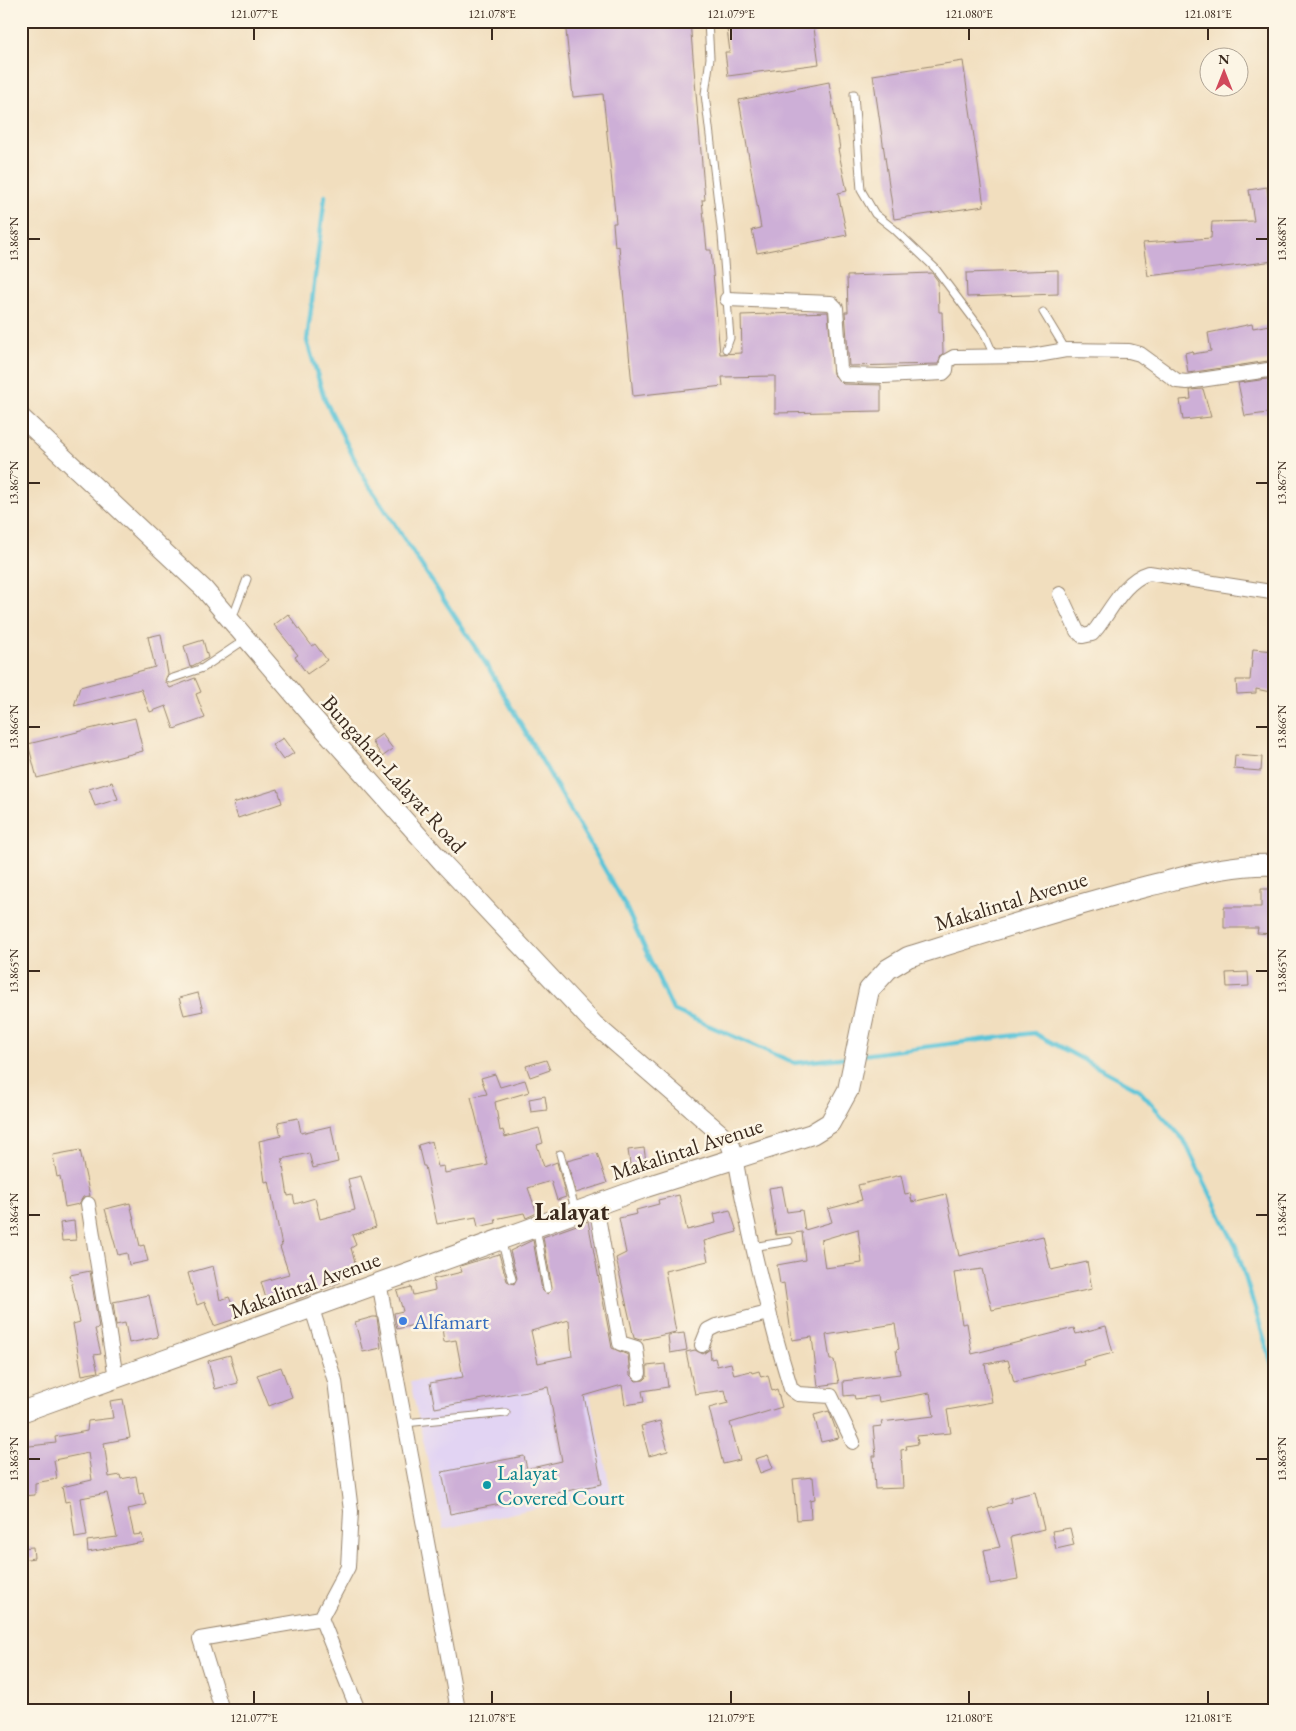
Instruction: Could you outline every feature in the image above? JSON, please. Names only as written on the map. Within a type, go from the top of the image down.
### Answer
[{"type":"main road","name":"Makalintal Avenue","points":[[21,1412],[312,1309],[379,1282],[576,1212],[735,1157],[812,1134],[830,1123],[848,1090],[869,990],[888,969],[908,956],[1097,899],[1220,868],[1249,864],[1275,865]]},
{"type":"street","points":[[727,299],[832,303],[836,308],[840,369],[844,375],[884,376],[943,373],[946,370],[947,361],[954,357],[995,358],[1032,356],[1066,350],[1129,351],[1140,354],[1177,381],[1187,382],[1275,369]]},
{"type":"street","name":"Bungahan-Lalayat Road","points":[[21,417],[204,589],[442,862],[588,1017],[729,1141],[735,1157]]},
{"type":"street","points":[[1060,594],[1077,631],[1083,636],[1092,634],[1130,582],[1137,576],[1149,572],[1275,594]]},
{"type":"street","points":[[735,1157],[751,1247],[768,1313],[791,1389],[798,1394],[831,1396],[853,1442]]},
{"type":"street","points":[[88,1204],[116,1378]]},
{"type":"street","points":[[596,1205],[620,1342],[636,1348],[639,1372]]},
{"type":"street","points":[[379,1282],[458,1710]]},
{"type":"street","points":[[312,1309],[335,1381],[351,1511],[348,1567],[321,1618],[358,1710]]},
{"type":"street","points":[[702,1346],[708,1330],[716,1326],[768,1313]]},
{"type":"street","points":[[222,1710],[200,1639],[321,1618]]},
{"type":"lane","points":[[708,21],[710,58],[705,94],[722,236],[730,338],[726,349]]},
{"type":"lane","points":[[854,94],[861,190],[875,214],[894,229],[935,268],[984,333],[995,358]]},
{"type":"lane","points":[[1043,312],[1066,350]]},
{"type":"lane","points":[[231,622],[247,579]]},
{"type":"lane","points":[[170,679],[203,668],[246,639]]},
{"type":"lane","points":[[560,1154],[576,1212]]},
{"type":"lane","points":[[536,1227],[547,1289]]},
{"type":"lane","points":[[500,1240],[512,1279]]},
{"type":"lane","points":[[751,1247],[789,1241]]},
{"type":"lane","points":[[405,1423],[506,1413]]},
{"type":"shaded area","points":[[580,1351],[611,1491],[443,1529],[410,1382]]},
{"type":"building","points":[[565,21],[690,21],[705,200],[702,200],[707,250],[711,250],[720,354],[742,353],[741,315],[828,312],[833,374],[843,384],[881,385],[881,411],[775,413],[775,376],[722,377],[723,386],[633,396],[619,246],[615,247],[613,223],[616,223],[603,94],[573,97]]},
{"type":"building","points":[[726,21],[813,21],[819,64],[728,76],[725,52],[730,52]]},
{"type":"building","points":[[963,61],[984,206],[894,219],[873,75]]},
{"type":"building","points":[[829,82],[840,149],[838,149],[847,191],[838,193],[847,235],[757,253],[752,230],[761,228],[739,100]]},
{"type":"building","points":[[1267,187],[1275,261],[1148,276],[1143,243],[1211,238],[1212,222],[1254,221],[1249,190]]},
{"type":"building","points":[[1058,270],[1058,294],[967,297],[966,273]]},
{"type":"building","points":[[932,273],[938,281],[939,312],[942,312],[943,353],[938,364],[849,366],[845,312],[848,312],[847,276]]},
{"type":"building","points":[[1252,324],[1253,328],[1275,324],[1275,360],[1188,373],[1185,353],[1192,351],[1193,354],[1211,351],[1208,333]]},
{"type":"building","points":[[1275,378],[1275,412],[1245,416],[1238,383]]},
{"type":"building","points":[[1203,389],[1211,417],[1183,420],[1180,400],[1191,399],[1190,390]]},
{"type":"building","points":[[288,614],[312,646],[315,644],[327,660],[307,674],[295,657],[298,655],[274,625]]},
{"type":"building","points":[[161,634],[168,674],[165,681],[170,688],[195,678],[201,692],[196,694],[205,718],[174,729],[166,706],[150,712],[141,689],[74,706],[80,687],[155,667],[148,637]]},
{"type":"building","points":[[203,640],[208,658],[190,667],[184,646]]},
{"type":"building","points":[[1253,649],[1275,651],[1275,693],[1256,689],[1256,693],[1237,694],[1236,680],[1250,680]]},
{"type":"building","points":[[135,718],[143,751],[37,778],[28,744]]},
{"type":"building","points":[[382,734],[393,749],[382,757],[372,741]]},
{"type":"building","points":[[283,738],[294,753],[283,760],[272,745]]},
{"type":"building","points":[[1235,755],[1262,757],[1261,771],[1234,769]]},
{"type":"building","points":[[112,782],[118,799],[95,806],[89,789]]},
{"type":"building","points":[[278,789],[282,803],[238,818],[233,803]]},
{"type":"building","points":[[1261,889],[1275,889],[1275,934],[1257,933],[1258,928],[1224,928],[1224,907],[1261,907]]},
{"type":"building","points":[[1248,972],[1249,986],[1227,987],[1226,973]]},
{"type":"building","points":[[198,993],[203,1011],[184,1015],[179,998]]},
{"type":"building","points":[[546,1060],[550,1070],[530,1077],[526,1066]]},
{"type":"building","points":[[495,1074],[500,1087],[525,1080],[529,1092],[495,1102],[500,1131],[503,1130],[505,1137],[539,1128],[543,1143],[537,1145],[544,1167],[557,1162],[566,1197],[557,1200],[551,1181],[528,1188],[537,1213],[526,1218],[524,1213],[495,1219],[496,1223],[478,1227],[476,1217],[437,1224],[425,1166],[423,1166],[418,1145],[432,1141],[438,1167],[444,1166],[445,1173],[488,1165],[471,1097],[487,1094],[481,1078]]},
{"type":"building","points":[[545,1096],[547,1110],[531,1112],[529,1099]]},
{"type":"building","points":[[298,1118],[301,1133],[331,1126],[338,1162],[313,1168],[309,1153],[282,1159],[288,1196],[293,1195],[295,1204],[315,1198],[320,1219],[355,1210],[348,1179],[361,1176],[376,1227],[352,1235],[356,1245],[351,1248],[358,1274],[340,1279],[341,1282],[296,1300],[295,1294],[267,1302],[261,1282],[289,1274],[280,1247],[282,1246],[269,1181],[265,1182],[259,1141],[281,1136],[278,1122]]},
{"type":"building","points":[[644,1148],[647,1169],[631,1171],[628,1150]]},
{"type":"building","points":[[80,1150],[90,1196],[83,1197],[79,1204],[65,1207],[60,1176],[57,1177],[53,1155]]},
{"type":"building","points":[[597,1153],[607,1183],[576,1193],[567,1161]]},
{"type":"building","points":[[901,1175],[905,1194],[910,1193],[912,1202],[946,1194],[959,1256],[1043,1236],[1051,1270],[1087,1262],[1092,1289],[992,1310],[982,1269],[954,1273],[962,1324],[967,1323],[972,1354],[1074,1328],[1076,1334],[1106,1326],[1113,1353],[1083,1361],[1084,1365],[1014,1382],[1008,1360],[985,1364],[992,1402],[947,1410],[951,1433],[917,1436],[918,1444],[906,1446],[907,1449],[901,1450],[903,1488],[875,1489],[873,1456],[876,1456],[873,1427],[882,1426],[881,1422],[934,1416],[930,1393],[879,1402],[878,1396],[855,1399],[854,1395],[844,1396],[843,1381],[900,1374],[896,1350],[899,1349],[895,1324],[826,1335],[830,1360],[834,1360],[839,1383],[818,1386],[812,1337],[792,1340],[784,1283],[780,1284],[777,1265],[805,1260],[802,1232],[776,1235],[769,1188],[782,1186],[787,1212],[802,1210],[805,1230],[832,1222],[828,1209],[862,1200],[858,1185]],"holes":[[[858,1229],[862,1263],[825,1268],[821,1240]]]},
{"type":"building","points":[[679,1195],[687,1230],[716,1223],[714,1214],[730,1210],[737,1232],[704,1241],[708,1261],[665,1271],[676,1332],[640,1340],[634,1338],[616,1258],[626,1253],[619,1218],[637,1214],[636,1210],[659,1204],[658,1200]]},
{"type":"building","points":[[130,1203],[140,1246],[144,1245],[148,1261],[129,1265],[127,1253],[118,1255],[105,1209]]},
{"type":"building","points":[[74,1221],[76,1240],[62,1241],[60,1223]]},
{"type":"building","points":[[588,1221],[612,1348],[628,1355],[630,1375],[636,1381],[644,1380],[647,1377],[647,1366],[665,1364],[668,1387],[642,1391],[644,1402],[625,1405],[622,1385],[584,1396],[602,1484],[450,1514],[442,1472],[524,1456],[527,1469],[562,1461],[548,1387],[435,1408],[430,1383],[463,1377],[456,1340],[444,1342],[441,1321],[422,1326],[422,1323],[397,1329],[394,1313],[403,1311],[397,1291],[411,1287],[413,1295],[435,1290],[433,1279],[462,1272],[460,1266],[499,1254],[507,1281],[514,1284],[517,1278],[510,1251],[533,1240],[542,1290],[548,1294],[552,1288],[543,1237]],"holes":[[[569,1320],[572,1356],[538,1363],[531,1331]]]},
{"type":"building","points":[[213,1266],[220,1300],[229,1297],[238,1318],[214,1326],[205,1302],[197,1305],[188,1273]]},
{"type":"building","points":[[90,1271],[99,1328],[95,1329],[101,1354],[94,1355],[98,1372],[82,1375],[73,1324],[80,1322],[70,1275]]},
{"type":"building","points":[[149,1295],[158,1337],[129,1343],[125,1323],[116,1325],[113,1302]]},
{"type":"building","points":[[377,1317],[381,1348],[363,1352],[355,1322]]},
{"type":"building","points":[[684,1333],[687,1350],[670,1353],[668,1335]]},
{"type":"building","points":[[710,1349],[711,1359],[715,1358],[717,1366],[731,1363],[734,1375],[759,1371],[761,1377],[768,1375],[772,1391],[777,1389],[782,1407],[730,1423],[740,1460],[723,1464],[709,1408],[728,1403],[725,1390],[695,1394],[686,1352],[695,1350],[703,1354]]},
{"type":"building","points":[[230,1355],[238,1383],[215,1389],[208,1361]]},
{"type":"building","points":[[281,1367],[292,1397],[269,1406],[257,1375]]},
{"type":"building","points":[[123,1399],[130,1438],[104,1443],[109,1477],[120,1475],[121,1479],[136,1476],[139,1494],[143,1493],[146,1505],[128,1509],[134,1535],[142,1534],[144,1542],[88,1552],[87,1541],[117,1537],[107,1493],[81,1498],[87,1536],[75,1538],[70,1501],[65,1502],[62,1487],[92,1480],[88,1453],[54,1460],[57,1479],[35,1483],[35,1495],[21,1496],[21,1447],[56,1443],[55,1437],[87,1431],[88,1421],[113,1418],[110,1401]]},
{"type":"building","points":[[829,1411],[839,1438],[821,1442],[814,1415]]},
{"type":"building","points":[[660,1421],[668,1451],[649,1456],[641,1426]]},
{"type":"building","points":[[768,1455],[773,1468],[760,1473],[755,1459]]},
{"type":"building","points":[[813,1477],[815,1499],[810,1500],[811,1519],[797,1520],[793,1479]]},
{"type":"building","points":[[1035,1492],[1044,1529],[1011,1537],[1018,1579],[990,1584],[984,1550],[1000,1547],[988,1509],[1011,1502],[1010,1498]]},
{"type":"building","points":[[1070,1528],[1074,1545],[1056,1549],[1052,1531]]},
{"type":"building","points":[[33,1547],[34,1558],[21,1560],[21,1548]]},
{"type":"waterway","points":[[325,196],[307,341],[325,400],[363,476],[488,667],[624,903],[673,1010],[795,1063],[849,1057]]},
{"type":"waterway","points":[[862,1055],[1034,1033],[1138,1089],[1184,1140],[1236,1247],[1275,1374]]},
{"type":"place","name":"Alfamart","points":[[403,1321]]},
{"type":"place","name":"Lalayat Covered Court","points":[[487,1485]]},
{"type":"district","name":"Lalayat","points":[[572,1211]]}]
